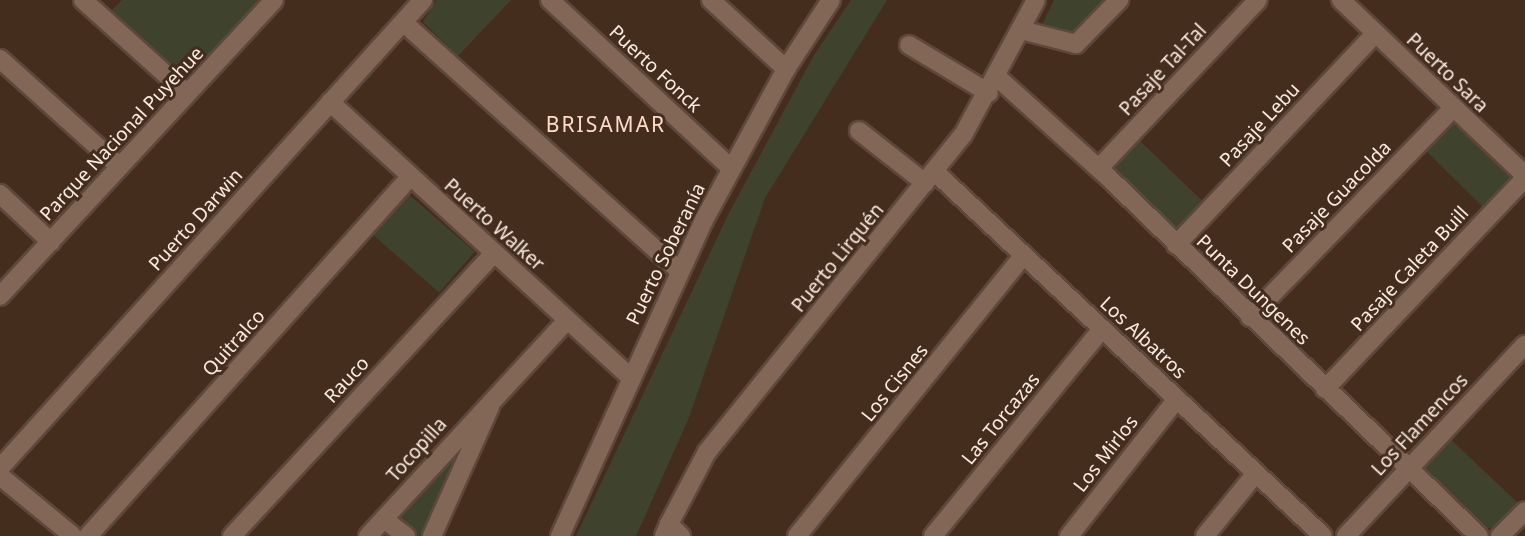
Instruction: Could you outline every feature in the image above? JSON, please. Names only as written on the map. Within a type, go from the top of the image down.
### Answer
[{"type":"street","points":[[83,0],[185,92]]},
{"type":"street","name":"Parque Nacional Puyehue","points":[[0,296],[185,92],[274,0]]},
{"type":"street","name":"Puerto Darwin","points":[[0,468],[423,0]]},
{"type":"street","name":"Puerto Fonck","points":[[550,0],[731,168]]},
{"type":"street","points":[[710,0],[786,69]]},
{"type":"street","name":"Puerto Soberanía","points":[[561,536],[680,271],[731,168],[786,69],[831,0]]},
{"type":"street","name":"Puerto Lirquén","points":[[671,532],[707,452],[930,177],[989,93],[1036,0]]},
{"type":"street","points":[[1021,30],[1076,44],[1119,0]]},
{"type":"street","name":"Pasaje Tal-Tal","points":[[1099,168],[1258,0]]},
{"type":"street","name":"Puerto Sara","points":[[1341,0],[1525,177]]},
{"type":"street","points":[[403,22],[680,271]]},
{"type":"street","name":"Pasaje Lebu","points":[[1176,245],[1376,33]]},
{"type":"street","points":[[909,45],[989,93]]},
{"type":"street","points":[[0,59],[119,166]]},
{"type":"street","name":"Punta Dungenes","points":[[997,77],[1099,168],[1479,536]]},
{"type":"street","name":"Puerto Walker","points":[[330,102],[631,378]]},
{"type":"street","name":"Pasaje Guacolda","points":[[1250,317],[1453,107]]},
{"type":"street","name":"Los Albatros","points":[[859,131],[930,177],[1024,255],[1323,536]]},
{"type":"street","name":"Quitralco","points":[[88,536],[410,177]]},
{"type":"street","name":"Pasaje Caleta Buill","points":[[1325,389],[1525,177]]},
{"type":"street","points":[[0,194],[51,242]]},
{"type":"street","name":"Rauco","points":[[232,536],[494,253]]},
{"type":"street","name":"Los Cisnes","points":[[797,536],[1024,255]]},
{"type":"street","name":"Tocopilla","points":[[368,536],[498,391],[567,320]]},
{"type":"street","name":"Las Torcazas","points":[[933,536],[1102,329]]},
{"type":"street","name":"Los Flamencos","points":[[1346,536],[1525,345]]},
{"type":"street","name":"Tocopilla","points":[[432,536],[498,391]]},
{"type":"street","name":"Los Mirlos","points":[[1069,536],[1177,399]]},
{"type":"street","points":[[1205,536],[1256,473]]},
{"type":"street","points":[[0,476],[73,536]]},
{"type":"street","points":[[1500,536],[1525,511]]},
{"type":"street","points":[[384,519],[406,536]]},
{"type":"green space","points":[[122,0],[263,0],[184,79],[108,14]]},
{"type":"green space","points":[[436,0],[511,0],[458,56],[423,22]]},
{"type":"green space","points":[[851,0],[887,0],[765,198],[688,420],[636,536],[576,536],[729,213],[814,55]]},
{"type":"green space","points":[[1054,0],[1111,0],[1071,37],[1039,31]]},
{"type":"green space","points":[[1451,121],[1512,174],[1512,181],[1487,211],[1421,146]]},
{"type":"green space","points":[[1138,139],[1205,204],[1178,232],[1111,167]]},
{"type":"green space","points":[[406,192],[475,252],[439,292],[371,233]]},
{"type":"green space","points":[[480,420],[427,536],[416,536],[398,522],[398,515]]},
{"type":"green space","points":[[1446,435],[1518,503],[1496,527],[1483,529],[1420,467]]},
{"type":"district","name":"BRISAMAR","points":[[606,124]]}]
